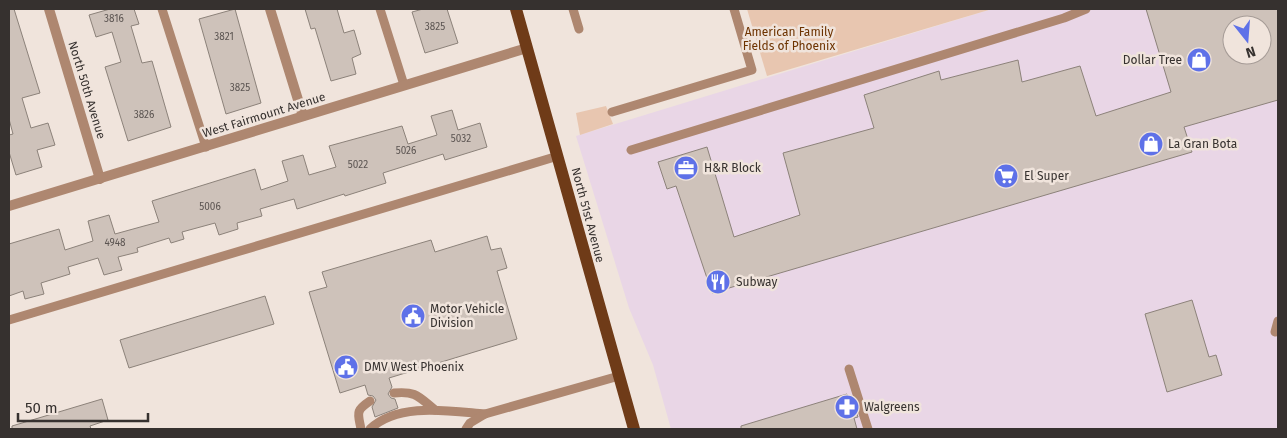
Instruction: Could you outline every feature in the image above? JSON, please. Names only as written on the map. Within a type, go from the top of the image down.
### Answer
[{"type":"main road","name":"North 51st Avenue","points":[[516,9],[634,429]]},
{"type":"street","name":"North 50th Avenue","points":[[49,9],[100,179]]},
{"type":"street","points":[[270,9],[303,116]]},
{"type":"street","name":"West Fairmount Avenue","points":[[9,206],[527,48]]},
{"type":"lane","points":[[162,9],[206,147]]},
{"type":"lane","points":[[380,9],[404,85]]},
{"type":"lane","points":[[573,9],[579,29]]},
{"type":"lane","points":[[612,112],[752,70],[734,9]]},
{"type":"lane","points":[[631,150],[1064,18],[1086,9]]},
{"type":"lane","points":[[9,320],[558,156]]},
{"type":"lane","points":[[1275,332],[1278,321]]},
{"type":"lane","points":[[850,370],[868,429]]},
{"type":"lane","points":[[466,429],[470,423],[485,414],[619,376]]},
{"type":"lane","points":[[394,394],[410,392],[418,394],[435,410]]},
{"type":"lane","points":[[361,429],[358,412],[360,408],[370,401]]},
{"type":"lane","points":[[370,429],[380,419],[405,413],[435,410],[485,414]]},
{"type":"shaded area","points":[[992,9],[1278,9],[1278,429],[671,429],[653,365],[629,308],[576,136]]},
{"type":"green space","name":"American Family Fields of Phoenix","points":[[747,9],[992,9],[767,76]]},
{"type":"green space","points":[[606,106],[613,124],[580,135],[576,113]]},
{"type":"building","points":[[9,9],[14,9],[40,93],[22,98],[31,128],[48,123],[55,145],[37,150],[42,167],[16,175],[9,152],[9,135],[13,134],[9,119]]},
{"type":"building","points":[[110,9],[134,9],[139,24],[131,26],[142,63],[152,61],[171,127],[128,141],[105,67],[121,62],[112,32],[96,37],[89,15]]},
{"type":"building","points":[[235,9],[261,103],[226,114],[199,19]]},
{"type":"building","points":[[305,9],[337,9],[344,33],[354,30],[361,54],[352,58],[356,74],[331,81],[315,28],[311,29]]},
{"type":"building","points":[[423,9],[447,9],[458,43],[425,53],[412,12]]},
{"type":"building","points":[[1146,9],[1278,9],[1278,100],[1184,127],[1192,152],[712,293],[676,186],[667,189],[658,162],[707,147],[734,237],[800,215],[783,153],[874,128],[864,95],[939,71],[941,80],[1018,60],[1022,82],[1080,66],[1096,116],[1171,92]]},
{"type":"building","points":[[452,110],[458,130],[480,123],[487,147],[445,160],[443,154],[383,173],[386,183],[345,196],[344,194],[297,209],[294,199],[260,209],[262,216],[237,223],[238,229],[219,235],[215,223],[182,232],[184,239],[171,243],[169,238],[137,248],[138,252],[118,257],[122,270],[104,275],[98,258],[68,267],[70,274],[41,283],[44,294],[25,299],[23,291],[9,296],[9,244],[59,229],[65,250],[93,241],[88,221],[109,215],[115,234],[159,222],[152,201],[255,169],[261,190],[288,181],[282,161],[303,155],[309,175],[336,167],[329,146],[402,126],[408,144],[437,135],[431,116]]},
{"type":"building","name":"Motor Vehicle Division","points":[[487,236],[491,250],[501,248],[507,268],[497,271],[517,339],[389,378],[392,387],[388,394],[391,398],[395,399],[398,408],[375,417],[372,407],[376,400],[373,396],[368,395],[365,385],[340,393],[309,292],[327,287],[322,272],[431,240],[435,252]]},
{"type":"building","points":[[265,296],[274,324],[129,368],[120,340]]},
{"type":"building","points":[[1192,300],[1209,357],[1216,355],[1222,375],[1167,392],[1145,314]]},
{"type":"building","name":"Walgreens","points":[[847,394],[848,397],[851,397],[858,417],[854,418],[857,429],[741,429],[741,426]]},
{"type":"building","points":[[102,399],[108,420],[90,426],[91,429],[12,429],[12,426]]},
{"type":"place","name":"Dollar Tree","points":[[1199,60]]},
{"type":"place","name":"La Gran Bota","points":[[1151,144]]},
{"type":"place","name":"H&R Block","points":[[686,168]]},
{"type":"place","name":"El Super","points":[[1006,176]]},
{"type":"place","name":"Subway","points":[[718,282]]},
{"type":"place","name":"Motor Vehicle Division","points":[[413,316]]},
{"type":"place","name":"DMV West Phoenix","points":[[346,367]]},
{"type":"place","name":"Walgreens","points":[[847,407]]}]
